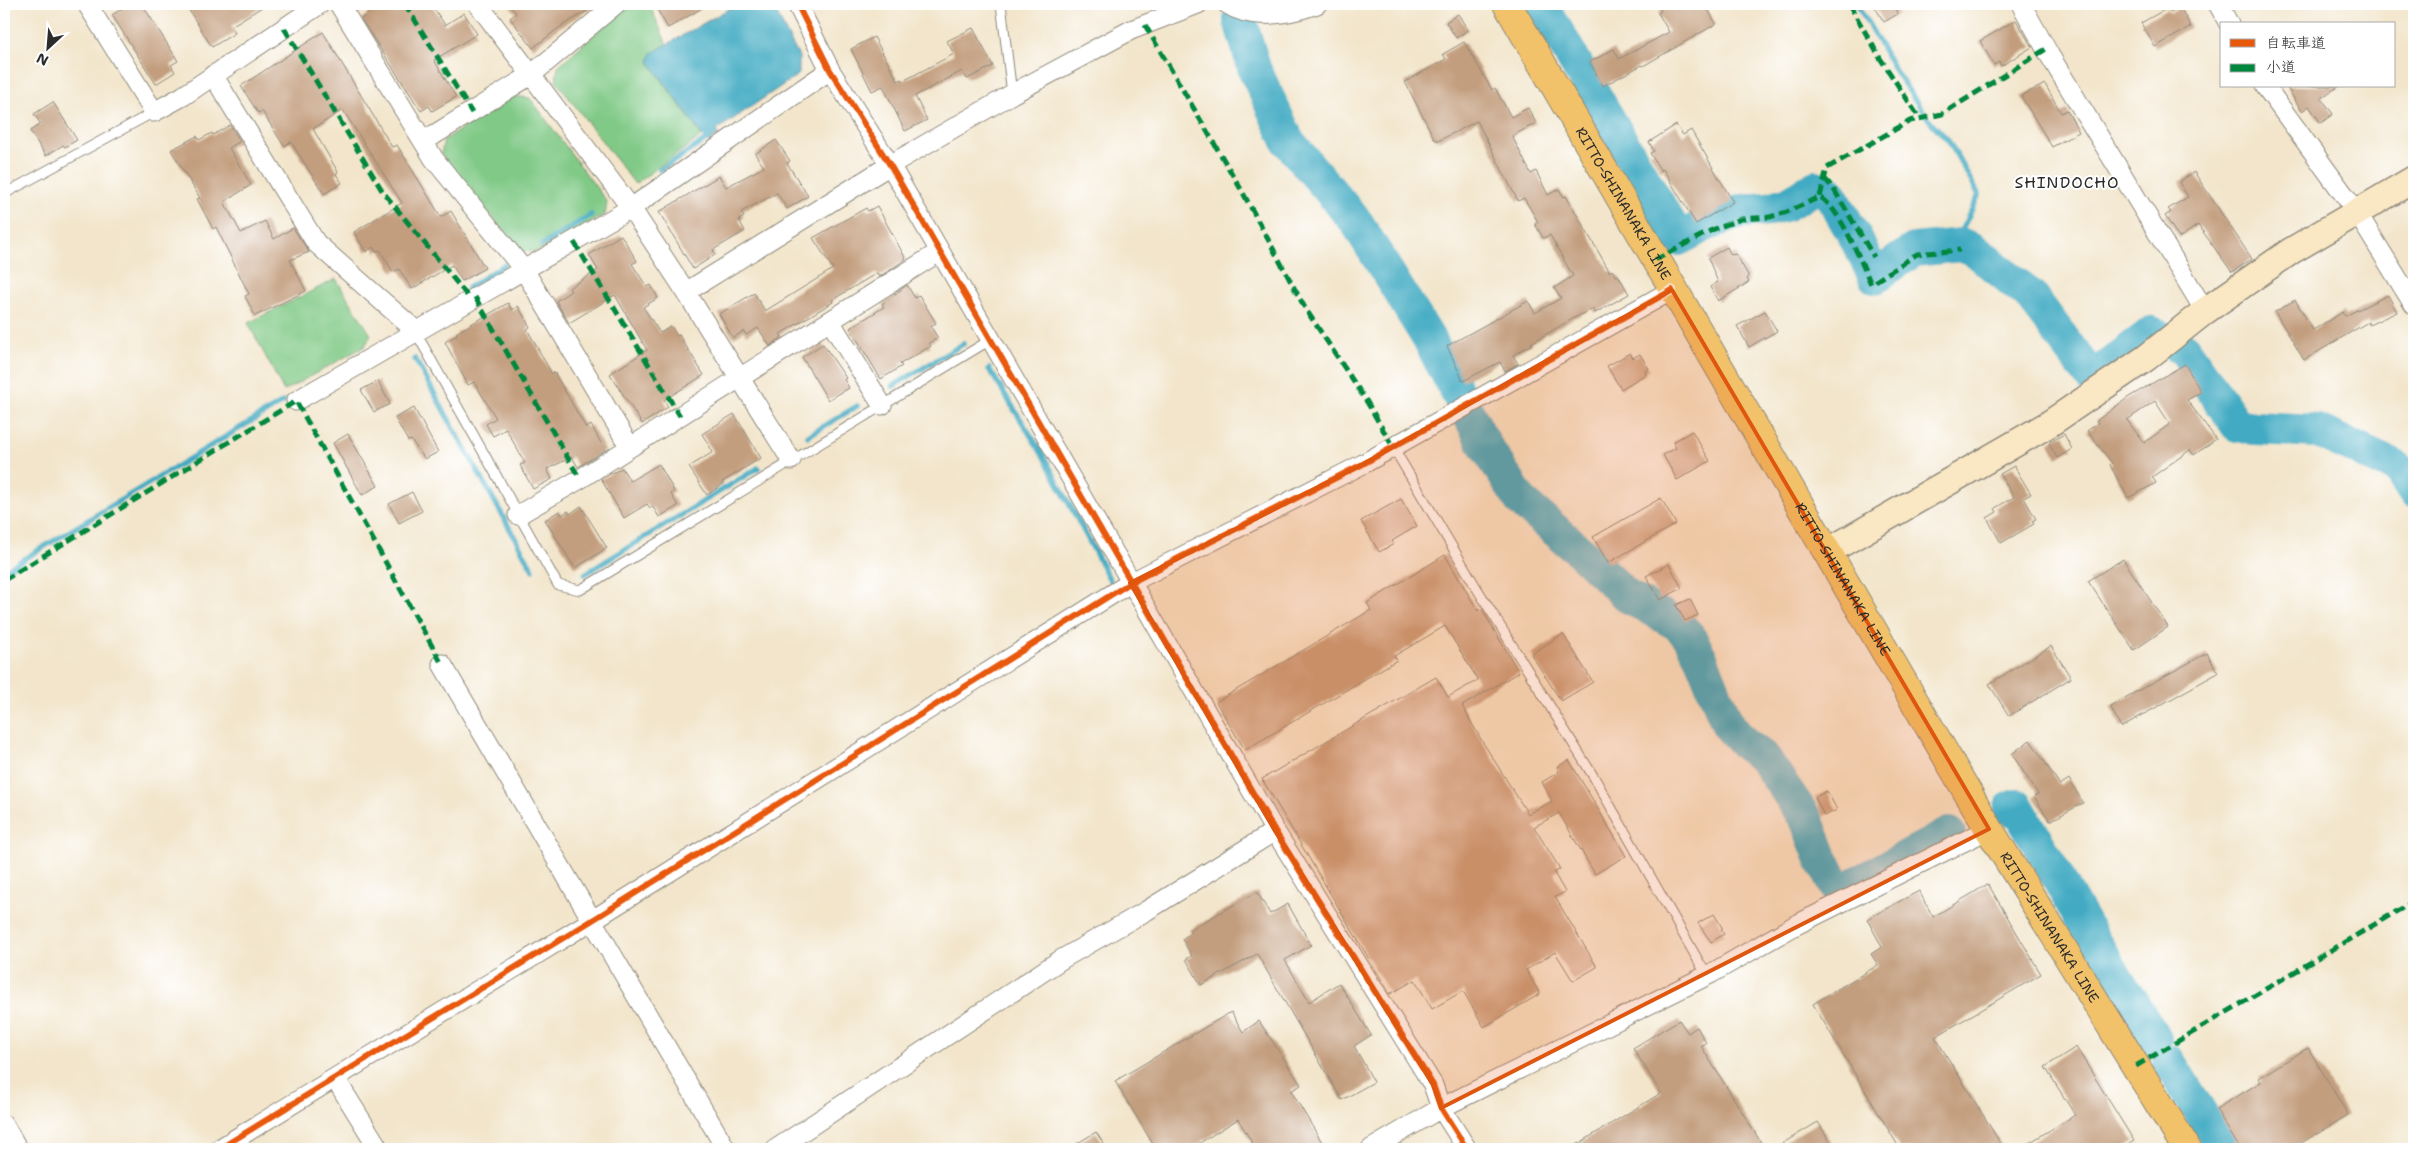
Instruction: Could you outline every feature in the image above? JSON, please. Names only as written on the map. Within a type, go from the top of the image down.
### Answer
[{"type":"main road","name":"RITTO-SHINANAKA LINE","points":[[1509,4],[1672,290],[1988,829],[2187,1149]]},
{"type":"street","points":[[87,4],[154,112],[320,4]]},
{"type":"street","points":[[338,4],[434,159],[524,270],[630,447]]},
{"type":"street","points":[[478,4],[631,208],[791,460]]},
{"type":"street","points":[[424,141],[531,75],[616,4]]},
{"type":"street","points":[[797,4],[830,70],[890,165],[1275,831],[1433,1085],[1441,1108],[1467,1149]]},
{"type":"street","points":[[686,292],[890,165],[1012,94],[1131,30],[1198,4]]},
{"type":"street","points":[[1227,4],[1238,11],[1256,15],[1271,14],[1317,4]]},
{"type":"street","points":[[2021,4],[2050,56],[2205,311]]},
{"type":"street","points":[[2218,4],[2228,22]]},
{"type":"street","points":[[296,401],[415,330],[631,208],[830,70]]},
{"type":"street","points":[[213,75],[316,243],[415,330]]},
{"type":"street","points":[[2266,88],[2356,211],[2414,305]]},
{"type":"street","points":[[1827,552],[2049,424],[2146,358],[2205,311],[2291,251],[2356,211],[2414,179]]},
{"type":"street","points":[[518,515],[630,447],[939,252]]},
{"type":"street","points":[[219,1149],[591,921],[1130,583],[1363,464],[1672,290]]},
{"type":"street","points":[[830,321],[882,405]]},
{"type":"street","points":[[442,664],[726,1149]]},
{"type":"street","points":[[1371,1149],[1441,1108],[1707,976],[1794,926],[1988,829]]},
{"type":"street","points":[[776,1149],[1062,959],[1146,911],[1275,831]]},
{"type":"street","points":[[335,1078],[379,1149]]},
{"type":"street","points":[[4,1125],[18,1149]]},
{"type":"lane","points":[[1001,4],[1012,94]]},
{"type":"lane","points":[[4,194],[154,112]]},
{"type":"lane","points":[[415,330],[558,585],[580,590],[990,340]]},
{"type":"lane","points":[[1393,447],[1476,587],[1595,779],[1707,976]]},
{"type":"highlighted area","points":[[1672,290],[1989,829],[1441,1108],[1433,1085],[1275,831],[1130,583],[1363,464]]},
{"type":"green space","points":[[629,4],[649,4],[667,44],[652,53],[649,62],[702,136],[635,184],[556,81],[558,66]]},
{"type":"green space","points":[[513,96],[530,98],[607,202],[605,215],[537,252],[520,251],[441,154],[444,140]]},
{"type":"green space","points":[[336,279],[371,335],[365,346],[284,391],[248,323]]},
{"type":"water","points":[[737,4],[772,4],[799,57],[799,74],[717,130],[717,136],[708,143],[649,61],[652,53]]},
{"type":"building","points":[[129,4],[142,4],[178,61],[171,65],[175,72],[156,84],[112,15]]},
{"type":"building","points":[[185,4],[267,4],[231,26],[235,33],[212,47]]},
{"type":"building","points":[[381,4],[431,4],[445,25],[464,13],[477,34],[434,60],[456,97],[432,111],[429,106],[421,111],[361,19]]},
{"type":"building","points":[[508,4],[599,4],[560,27],[533,48],[510,18],[516,13]]},
{"type":"building","points":[[654,4],[709,4],[668,28]]},
{"type":"building","points":[[1657,4],[1705,4],[1716,24],[1643,66],[1603,86],[1590,62],[1614,49],[1619,59],[1669,32],[1658,13],[1661,11]]},
{"type":"building","points":[[1873,4],[1892,4],[1898,14],[1884,22]]},
{"type":"building","points":[[2180,7],[2191,27],[2155,47],[2141,23],[2166,9],[2171,13]]},
{"type":"building","points":[[1458,14],[1468,30],[1456,38],[1446,22]]},
{"type":"building","points":[[2016,20],[2032,47],[2001,66],[1999,62],[1994,65],[1980,41]]},
{"type":"building","points":[[973,28],[993,66],[967,79],[962,71],[915,96],[927,120],[905,131],[883,86],[872,91],[851,49],[874,37],[898,81],[902,79],[903,81],[954,54],[947,41]]},
{"type":"building","points":[[323,32],[392,147],[397,145],[441,217],[451,211],[485,268],[462,281],[452,265],[412,289],[399,269],[393,272],[380,250],[376,252],[373,247],[366,252],[354,232],[402,203],[343,110],[313,129],[338,172],[336,174],[342,183],[324,194],[291,142],[284,146],[262,111],[258,113],[241,86]]},
{"type":"building","points":[[1464,42],[1492,90],[1495,88],[1511,117],[1528,108],[1536,123],[1512,136],[1531,174],[1536,171],[1548,195],[1559,189],[1564,197],[1566,196],[1610,272],[1612,270],[1616,276],[1618,275],[1629,294],[1595,313],[1593,309],[1574,318],[1531,343],[1513,355],[1518,364],[1505,371],[1500,362],[1463,381],[1447,346],[1528,301],[1535,313],[1561,298],[1554,288],[1573,276],[1550,235],[1543,238],[1535,224],[1538,222],[1524,198],[1518,201],[1477,121],[1438,141],[1437,139],[1435,140],[1405,82],[1446,59],[1443,54]]},
{"type":"building","points":[[2045,84],[2061,113],[2067,110],[2079,132],[2052,147],[2021,96]]},
{"type":"building","points":[[2287,88],[2336,88],[2321,98],[2333,114],[2321,123],[2309,106],[2302,111]]},
{"type":"building","points":[[53,102],[77,140],[65,147],[63,145],[46,156],[30,131],[41,124],[34,114]]},
{"type":"building","points":[[230,125],[240,141],[229,148],[251,185],[224,202],[241,233],[265,221],[274,239],[293,228],[309,252],[290,260],[306,291],[255,316],[245,296],[249,294],[216,227],[213,229],[197,199],[200,198],[171,150],[197,136],[199,140],[212,133],[213,135]]},
{"type":"building","points":[[1676,125],[1683,135],[1691,130],[1733,202],[1696,224],[1663,169],[1661,171],[1650,153],[1654,151],[1649,142]]},
{"type":"building","points":[[776,140],[790,161],[787,163],[808,196],[787,209],[777,193],[741,212],[744,217],[739,220],[745,231],[713,250],[715,255],[693,269],[659,212],[719,176],[726,187],[764,167],[755,154]]},
{"type":"building","points":[[2194,172],[2252,259],[2232,272],[2198,225],[2179,238],[2165,216],[2171,212],[2168,209],[2188,197],[2179,182]]},
{"type":"building","points":[[877,206],[906,259],[879,277],[877,273],[832,300],[833,302],[780,334],[782,337],[770,346],[758,328],[746,335],[744,331],[733,338],[719,314],[754,293],[765,311],[833,269],[813,238],[866,208],[868,211]]},
{"type":"building","points":[[621,235],[637,261],[632,264],[647,287],[651,285],[658,298],[643,307],[660,333],[671,326],[677,336],[679,335],[704,375],[664,400],[668,407],[642,424],[610,374],[647,350],[615,295],[569,323],[556,301],[571,291],[569,288],[598,270],[589,255]]},
{"type":"building","points":[[1727,247],[1731,255],[1736,254],[1749,277],[1747,279],[1749,282],[1718,301],[1710,287],[1718,282],[1708,258]]},
{"type":"building","points":[[907,285],[915,298],[919,295],[936,323],[931,327],[938,338],[929,343],[931,346],[900,364],[902,366],[881,379],[850,328],[884,307],[882,304]]},
{"type":"building","points":[[2388,295],[2397,312],[2369,325],[2368,322],[2304,360],[2275,312],[2295,300],[2313,330],[2343,312],[2345,316]]},
{"type":"building","points":[[508,303],[512,310],[518,306],[530,327],[527,329],[552,374],[554,372],[586,428],[591,425],[605,450],[578,467],[572,457],[547,469],[552,479],[533,489],[520,465],[525,463],[506,429],[493,436],[486,424],[496,418],[474,382],[468,385],[445,342],[457,335],[456,333]]},
{"type":"building","points":[[1765,311],[1777,331],[1749,347],[1737,326]]},
{"type":"building","points":[[823,344],[846,378],[844,379],[849,388],[828,400],[802,357]]},
{"type":"building","points":[[1630,353],[1633,358],[1640,354],[1649,369],[1645,371],[1646,374],[1621,389],[1607,366]]},
{"type":"building","points":[[2185,364],[2201,392],[2187,400],[2216,439],[2194,455],[2190,450],[2152,477],[2156,483],[2128,498],[2110,465],[2112,463],[2087,431],[2098,423],[2096,421],[2129,397]],"holes":[[[2155,401],[2170,424],[2144,443],[2127,420]]]},
{"type":"building","points":[[378,381],[390,404],[374,412],[361,390]]},
{"type":"building","points":[[414,408],[438,452],[425,459],[411,440],[408,441],[395,418]]},
{"type":"building","points":[[734,414],[761,458],[722,482],[723,484],[707,495],[689,467],[713,452],[702,434]]},
{"type":"building","points":[[1692,431],[1710,461],[1677,480],[1663,455],[1676,448],[1673,442]]},
{"type":"building","points":[[348,434],[378,486],[362,495],[333,443]]},
{"type":"building","points":[[2064,434],[2072,449],[2057,458],[2049,443]]},
{"type":"building","points":[[659,464],[674,491],[671,494],[678,506],[659,517],[653,507],[650,508],[647,504],[624,518],[601,479],[622,468],[630,481]]},
{"type":"building","points":[[2014,466],[2031,494],[2024,498],[2036,519],[2032,521],[2034,524],[2001,543],[1987,518],[1997,512],[1995,508],[2014,497],[2000,474]]},
{"type":"building","points":[[412,492],[422,511],[399,523],[389,504]]},
{"type":"building","points":[[1661,498],[1676,524],[1608,563],[1593,537]]},
{"type":"building","points":[[1401,499],[1417,526],[1392,541],[1394,544],[1379,552],[1361,521]]},
{"type":"building","points":[[581,506],[607,548],[575,568],[545,520],[559,511],[562,515],[568,511],[570,514]]},
{"type":"building","points":[[1445,555],[1478,611],[1481,608],[1519,672],[1462,706],[1482,741],[1528,814],[1552,801],[1542,782],[1559,772],[1557,767],[1569,760],[1626,856],[1595,874],[1559,813],[1534,827],[1560,869],[1554,873],[1565,892],[1555,897],[1597,967],[1573,981],[1555,952],[1526,970],[1540,994],[1484,1027],[1463,991],[1432,1009],[1415,980],[1390,994],[1262,779],[1436,677],[1448,697],[1478,680],[1445,626],[1394,656],[1397,660],[1245,750],[1216,702],[1371,610],[1367,603]]},
{"type":"building","points":[[2123,559],[2168,627],[2134,650],[2088,581]]},
{"type":"building","points":[[1669,564],[1682,588],[1660,600],[1646,576]]},
{"type":"building","points":[[1690,599],[1698,615],[1685,621],[1676,605]]},
{"type":"building","points":[[1563,634],[1593,682],[1561,701],[1531,654]]},
{"type":"building","points":[[2051,646],[2071,678],[2009,716],[1989,684]]},
{"type":"building","points":[[2207,653],[2218,673],[2121,727],[2110,706]]},
{"type":"building","points":[[2030,740],[2060,785],[2069,779],[2083,803],[2050,821],[2034,797],[2038,794],[2012,754]]},
{"type":"building","points":[[1827,791],[1837,810],[1824,816],[1815,797]]},
{"type":"building","points":[[1988,884],[2041,974],[1935,1037],[2004,1149],[1900,1149],[1813,1004],[1878,965],[1871,954],[1882,947],[1867,919],[1919,891],[1933,917]]},
{"type":"building","points":[[1257,892],[1270,914],[1288,904],[1311,945],[1285,960],[1309,1002],[1339,983],[1371,1035],[1354,1046],[1374,1082],[1342,1100],[1257,954],[1201,985],[1186,959],[1192,956],[1182,939],[1191,933],[1189,930]]},
{"type":"building","points":[[1714,914],[1724,934],[1711,942],[1698,923]]},
{"type":"building","points":[[1231,1012],[1243,1032],[1259,1021],[1301,1085],[1291,1091],[1326,1149],[1256,1149],[1238,1119],[1190,1149],[1156,1149],[1115,1081]]},
{"type":"building","points":[[1679,1020],[1688,1033],[1697,1027],[1706,1043],[1701,1046],[1765,1149],[1570,1149],[1661,1093],[1633,1048]]},
{"type":"building","points":[[2076,1047],[2134,1141],[2121,1149],[2019,1149],[2075,1115],[2045,1067]]},
{"type":"building","points":[[2308,1048],[2348,1115],[2291,1149],[2240,1149],[2216,1109],[2261,1082],[2258,1078]]},
{"type":"building","points":[[1818,1122],[1835,1149],[1773,1149]]},
{"type":"building","points":[[1096,1132],[1107,1149],[1068,1149]]},
{"type":"waterway","points":[[1541,4],[1679,239],[1703,226],[1742,211],[1769,209],[1787,204],[1816,187],[1829,192],[1854,235],[1875,277],[1914,250],[1962,245],[1973,249],[2031,296],[2092,378],[2152,333],[2184,349],[2237,425],[2254,428],[2318,431],[2398,468],[2414,492]]},
{"type":"waterway","points":[[1857,4],[1897,74],[1930,121],[1948,140],[1979,195],[1962,229],[1962,245]]},
{"type":"waterway","points":[[1240,20],[1254,68],[1288,141],[1357,223],[1430,341],[1485,445],[1521,501],[1581,552],[1627,596],[1677,624],[1689,636],[1701,658],[1728,725],[1745,744],[1764,758],[1806,819],[1821,857],[1836,887],[1842,891],[1949,834]]},
{"type":"waterway","points":[[660,170],[706,140]]},
{"type":"waterway","points":[[542,245],[591,215]]},
{"type":"waterway","points":[[468,288],[504,265]]},
{"type":"waterway","points":[[893,386],[963,344]]},
{"type":"waterway","points":[[415,359],[533,570]]},
{"type":"waterway","points":[[989,369],[1043,455],[1110,580]]},
{"type":"waterway","points":[[4,571],[283,402]]},
{"type":"waterway","points":[[808,436],[857,406]]},
{"type":"waterway","points":[[585,574],[758,468]]},
{"type":"waterway","points":[[2010,809],[2017,806],[2093,940],[2155,1039]]},
{"type":"waterway","points":[[2169,1062],[2223,1149]]},
{"type":"marked path","points":[[405,4],[472,113]]},
{"type":"marked path","points":[[1849,4],[1880,58],[1920,119]]},
{"type":"marked path","points":[[1145,25],[1242,191],[1305,308],[1367,402],[1393,447]]},
{"type":"marked path","points":[[284,28],[383,192],[470,299]]},
{"type":"marked path","points":[[1820,197],[1827,168],[1910,121],[1942,114],[2046,49]]},
{"type":"marked path","points":[[1824,178],[1833,188],[1874,257]]},
{"type":"marked path","points":[[1655,260],[1712,230],[1741,219],[1770,217],[1787,212],[1820,197],[1835,212],[1856,250],[1871,284],[1917,254],[1960,250]]},
{"type":"marked path","points":[[574,242],[680,416]]},
{"type":"marked path","points":[[475,297],[580,479]]},
{"type":"marked path","points":[[4,580],[296,401],[442,664]]},
{"type":"marked path","points":[[2136,1066],[2414,901]]},
{"type":"cycle path","points":[[797,4],[830,70],[890,165],[1275,831],[1433,1085],[1441,1108],[1467,1149]]},
{"type":"cycle path","points":[[219,1149],[591,921],[1130,583],[1363,464],[1672,290]]},
{"type":"district","name":"SHINDOCHO","points":[[2067,182]]}]
